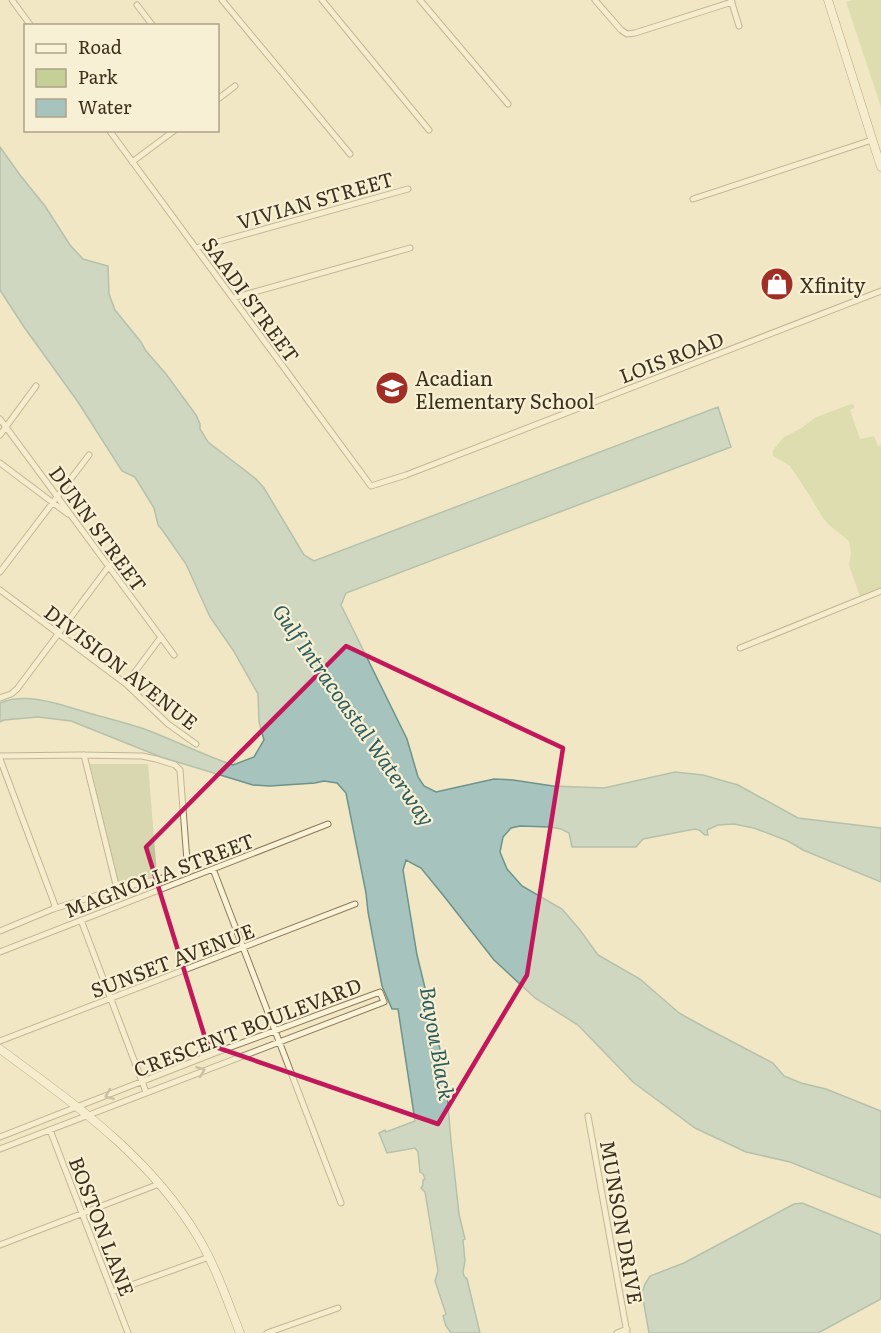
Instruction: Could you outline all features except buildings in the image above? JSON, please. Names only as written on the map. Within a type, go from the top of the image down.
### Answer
[{"type":"main road","points":[[828,0],[881,167]]},
{"type":"main road","points":[[0,1048],[127,1148],[178,1206],[218,1275],[240,1333]]},
{"type":"street","points":[[12,0],[30,24]]},
{"type":"street","points":[[222,0],[350,154]]},
{"type":"street","points":[[322,0],[429,130]]},
{"type":"street","points":[[420,0],[508,104]]},
{"type":"street","points":[[595,0],[627,34],[731,1],[739,26]]},
{"type":"street","points":[[137,5],[151,24]]},
{"type":"street","points":[[219,98],[235,86]]},
{"type":"street","name":"SAADI STREET","points":[[110,132],[371,486]]},
{"type":"street","points":[[132,162],[172,132]]},
{"type":"street","points":[[693,199],[872,140]]},
{"type":"street","name":"VIVIAN STREET","points":[[196,248],[408,189]]},
{"type":"street","points":[[233,298],[410,249]]},
{"type":"street","name":"LOIS ROAD","points":[[371,486],[406,475],[881,291]]},
{"type":"street","points":[[0,435],[36,386]]},
{"type":"street","name":"DUNN STREET","points":[[0,419],[174,655]]},
{"type":"street","points":[[0,572],[89,455]]},
{"type":"street","points":[[0,463],[74,518]]},
{"type":"street","points":[[0,698],[17,689],[109,566],[116,561]]},
{"type":"street","name":"DIVISION AVENUE","points":[[0,590],[126,684],[168,724],[196,744]]},
{"type":"street","points":[[740,648],[881,591]]},
{"type":"street","points":[[126,684],[161,637]]},
{"type":"street","points":[[84,755],[117,889]]},
{"type":"street","points":[[53,909],[55,906],[53,900],[0,757],[142,756],[177,767],[180,770],[187,861]]},
{"type":"street","name":"MAGNOLIA STREET","points":[[0,952],[328,824]]},
{"type":"street","points":[[213,869],[340,1203]]},
{"type":"street","points":[[0,931],[53,909],[117,889],[163,878]]},
{"type":"street","name":"SUNSET AVENUE","points":[[0,1041],[355,904]]},
{"type":"street","points":[[81,920],[146,1092]]},
{"type":"street","name":"CRESCENT BOULEVARD","points":[[0,1137],[380,992],[384,1002],[0,1149]]},
{"type":"street","name":"MUNSON DRIVE","points":[[588,1116],[627,1331]]},
{"type":"street","name":"BOSTON LANE","points":[[50,1130],[128,1333]]},
{"type":"street","points":[[0,1245],[159,1184]]},
{"type":"street","points":[[112,1293],[209,1257]]},
{"type":"street","points":[[267,1333],[338,1308]]},
{"type":"street","points":[[617,1333],[627,1331]]},
{"type":"highlighted area","points":[[346,646],[563,748],[527,975],[438,1124],[207,1044],[146,847]]},
{"type":"green space","points":[[881,0],[881,107],[846,2]]},
{"type":"green space","points":[[851,404],[854,405],[854,408],[850,410],[860,439],[874,436],[878,446],[881,445],[881,590],[860,597],[849,565],[851,553],[849,541],[823,518],[790,466],[773,456],[773,450],[784,437],[816,417]]},
{"type":"green space","points":[[90,764],[148,764],[157,875],[118,884]]},
{"type":"water","name":"Gulf Intracoastal Waterway","points":[[0,147],[45,206],[70,245],[83,259],[108,266],[109,294],[115,310],[196,415],[200,429],[208,442],[256,479],[264,488],[304,555],[314,561],[718,407],[731,447],[346,593],[341,605],[407,739],[418,777],[424,786],[436,792],[494,779],[553,786],[604,788],[675,772],[703,775],[738,785],[798,818],[881,828],[881,882],[803,850],[788,841],[754,828],[734,824],[718,825],[707,830],[708,835],[695,829],[643,839],[636,847],[572,847],[569,833],[561,829],[520,826],[511,828],[503,837],[500,852],[507,869],[522,886],[562,909],[598,955],[640,979],[679,1013],[773,1063],[784,1076],[826,1089],[881,1111],[881,1198],[790,1162],[746,1152],[695,1128],[633,1082],[578,1025],[535,998],[494,960],[421,868],[406,860],[403,870],[417,955],[445,1070],[459,1214],[465,1239],[463,1240],[465,1261],[463,1272],[467,1279],[480,1333],[451,1333],[446,1326],[443,1316],[446,1314],[435,1281],[438,1271],[425,1192],[421,1188],[425,1179],[420,1172],[418,1152],[415,1148],[387,1153],[379,1133],[415,1121],[398,1009],[392,1009],[382,986],[346,793],[337,783],[324,781],[270,786],[253,785],[161,757],[71,721],[38,717],[0,722],[0,703],[21,699],[43,700],[147,730],[233,765],[254,757],[264,740],[259,722],[258,694],[233,650],[210,617],[186,564],[158,525],[154,508],[135,477],[122,471],[78,402],[0,290]]},
{"type":"water","points":[[802,1203],[881,1235],[881,1299],[818,1333],[649,1333],[642,1293],[650,1276],[684,1263],[794,1204]]},
{"type":"place","name":"Xfinity","points":[[777,284]]},
{"type":"place","name":"Acadian Elementary School","points":[[392,388]]},
{"type":"water label","name":"Bayou Black","points":[[439,1043]]}]
